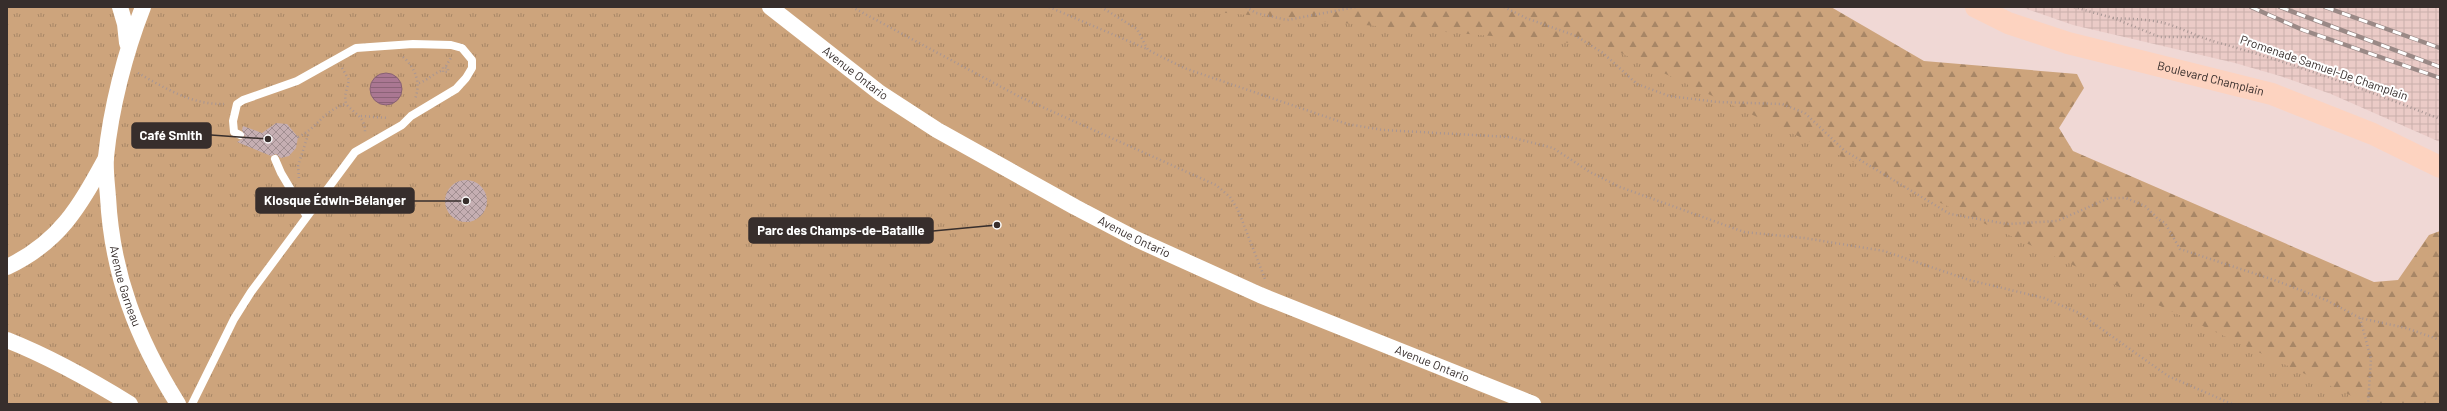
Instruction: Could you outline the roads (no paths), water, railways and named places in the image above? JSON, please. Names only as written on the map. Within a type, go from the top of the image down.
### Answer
[{"type":"main road","name":"Boulevard Champlain","points":[[1976,7],[2008,22],[2068,43],[2272,94],[2373,134],[2440,167]]},
{"type":"street","name":"Avenue Garneau","points":[[120,7],[125,24],[127,47]]},
{"type":"street","name":"Avenue Garneau","points":[[143,7],[127,47],[106,158],[110,232],[119,274],[142,339],[178,404]]},
{"type":"street","name":"Avenue Ontario","points":[[770,7],[880,93],[937,130],[1116,228],[1260,295],[1533,404]]},
{"type":"street","name":"Avenue Garneau","points":[[7,267],[59,232],[72,216],[106,158]]},
{"type":"street","points":[[7,340],[29,349],[98,384],[130,404]]},
{"type":"lane","points":[[192,404],[234,319],[306,215],[355,152],[402,125],[411,116],[456,89],[466,78],[472,68],[472,60],[462,48],[451,45],[413,44],[356,48],[297,81],[243,100],[237,104],[232,121],[234,132],[240,135]]},
{"type":"lane","points":[[275,159],[306,215]]},
{"type":"railway","points":[[2251,7],[2303,30],[2440,78]]},
{"type":"railway","points":[[2280,7],[2440,67]]},
{"type":"railway","points":[[2325,7],[2440,48]]},
{"type":"place","name":"Café Smith","points":[[268,139]]},
{"type":"place","name":"Kiosque Édwin-Bélanger","points":[[466,201]]},
{"type":"place","name":"Parc des Champs-de-Bataille","points":[[997,225]]}]
